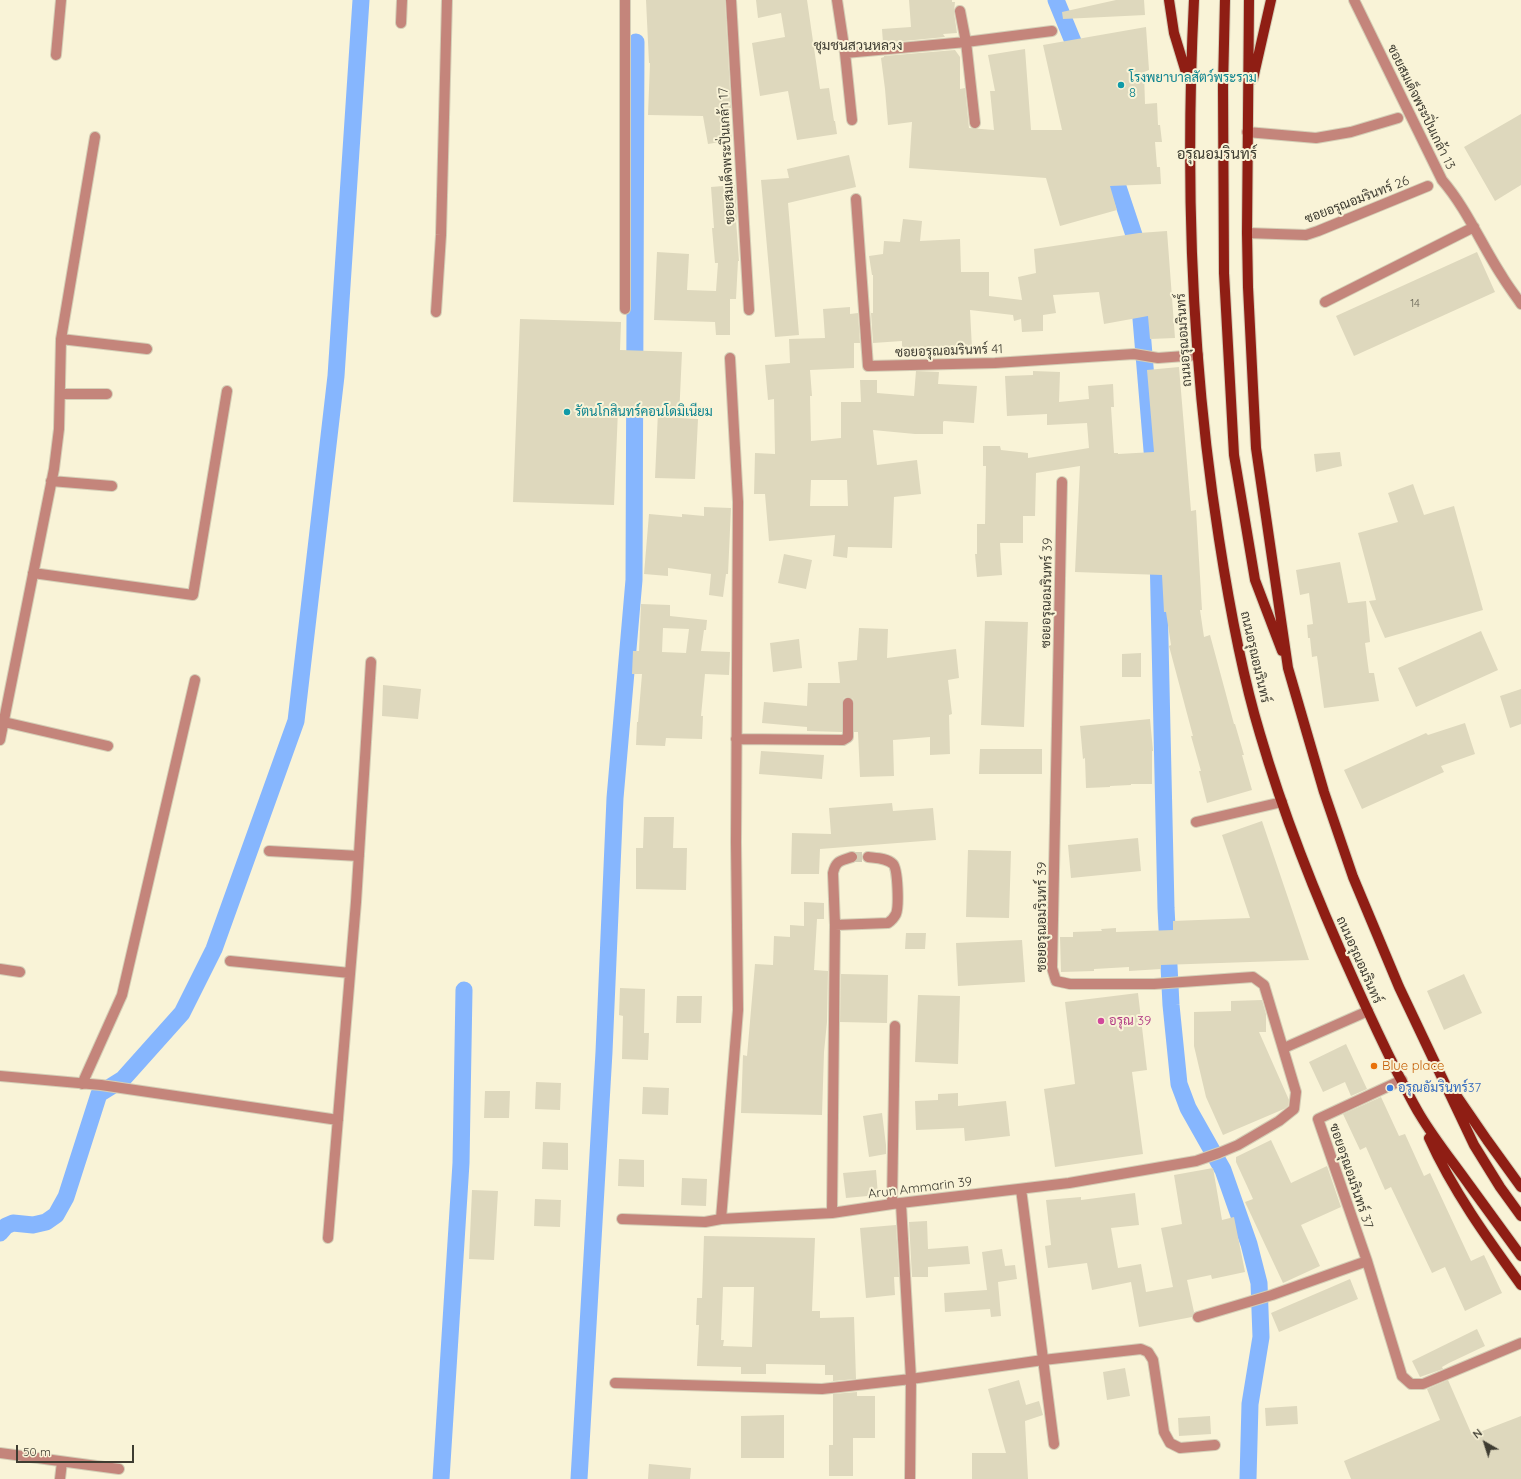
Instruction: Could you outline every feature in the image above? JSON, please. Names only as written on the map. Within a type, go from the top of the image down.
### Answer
[{"type":"main road","points":[[1169,0],[1174,33],[1190,85]]},
{"type":"main road","name":"ถนนอรุณอมรินทร์","points":[[1194,0],[1190,85],[1191,223],[1198,355],[1206,444],[1226,583],[1241,658],[1260,733],[1282,802],[1308,875],[1368,1011],[1418,1113],[1438,1143],[1521,1256]]},
{"type":"main road","points":[[1225,0],[1223,87],[1224,272],[1234,456],[1255,580],[1288,668]]},
{"type":"main road","name":"ถนนอรุณอมรินทร์","points":[[1249,0],[1247,233],[1248,287],[1256,448],[1288,668],[1324,792],[1353,877],[1399,987],[1474,1145],[1500,1187],[1521,1216]]},
{"type":"main road","points":[[1247,102],[1271,0]]},
{"type":"main road","points":[[1434,1063],[1486,1140],[1521,1187]]},
{"type":"main road","points":[[1418,1113],[1443,1167],[1460,1197],[1521,1286]]},
{"type":"street","points":[[56,54],[61,0]]},
{"type":"street","points":[[401,23],[402,0]]},
{"type":"street","points":[[436,312],[441,235],[447,0]]},
{"type":"street","points":[[625,0],[625,309]]},
{"type":"street","name":"ซอยสมเด็จพระปิ่นเกล้า 17","points":[[731,0],[749,310]]},
{"type":"street","points":[[837,0],[845,53],[852,120]]},
{"type":"street","name":"ซอยสมเด็จพระปิ่นเกล้า 13","points":[[1354,0],[1442,180],[1474,227],[1501,276],[1521,304]]},
{"type":"street","points":[[960,11],[966,42],[975,122]]},
{"type":"street","points":[[845,53],[966,42],[1052,31]]},
{"type":"street","points":[[1247,132],[1316,138],[1351,132],[1398,118]]},
{"type":"street","points":[[0,740],[51,481],[59,429],[61,339],[95,137]]},
{"type":"street","name":"ซอยอรุณอมรินทร์ 26","points":[[1247,233],[1306,234],[1318,232],[1428,186]]},
{"type":"street","name":"ซอยอรุณอมรินทร์ 41","points":[[856,199],[868,366],[995,363],[1134,354],[1158,358],[1198,355]]},
{"type":"street","points":[[1325,302],[1474,227]]},
{"type":"street","points":[[61,339],[148,349]]},
{"type":"street","points":[[721,1219],[738,1010],[736,739],[738,502],[730,358]]},
{"type":"street","points":[[33,573],[193,595],[227,391]]},
{"type":"street","points":[[60,394],[106,394]]},
{"type":"street","points":[[51,481],[112,486]]},
{"type":"street","name":"ซอยอรุณอมรินทร์ 39","points":[[1062,482],[1052,968],[1056,981],[1070,984],[1154,984],[1253,977],[1264,985],[1296,1092],[1294,1109],[1279,1121],[1219,1153]]},
{"type":"street","points":[[328,1238],[359,856],[371,662]]},
{"type":"street","points":[[82,1084],[122,995],[195,680]]},
{"type":"street","points":[[736,739],[843,740],[848,737],[848,703]]},
{"type":"street","points":[[4,722],[108,746]]},
{"type":"street","points":[[1196,822],[1282,802]]},
{"type":"street","points":[[269,851],[359,856]]},
{"type":"street","points":[[835,925],[888,923],[893,919],[897,912],[896,873],[893,864],[887,861],[868,857]]},
{"type":"street","points":[[832,1213],[835,925],[833,873],[835,866],[840,861],[852,858]]},
{"type":"street","points":[[230,961],[350,973]]},
{"type":"street","points":[[0,968],[20,972]]},
{"type":"street","points":[[1284,1048],[1368,1011]]},
{"type":"street","points":[[895,1026],[897,1204],[911,1379],[910,1479]]},
{"type":"street","points":[[0,1076],[101,1085],[338,1120]]},
{"type":"street","name":"ซอยอรุณอมรินทร์ 37","points":[[1367,1261],[1318,1119],[1402,1080]]},
{"type":"street","name":"Arun Ammarin 39","points":[[622,1220],[705,1222],[721,1219],[832,1213],[1070,1183],[1196,1161],[1219,1153]]},
{"type":"street","points":[[1022,1189],[1054,1444]]},
{"type":"street","points":[[1198,1317],[1272,1295],[1367,1261],[1402,1376],[1411,1384],[1423,1384],[1521,1343]]},
{"type":"street","points":[[615,1383],[822,1389],[911,1379],[1043,1360],[1141,1349],[1148,1352],[1153,1360],[1164,1432],[1170,1442],[1180,1448],[1215,1445]]},
{"type":"street","points":[[0,1453],[119,1469]]},
{"type":"street","points":[[60,1479],[62,1462]]},
{"type":"building","points":[[646,0],[725,0],[731,108],[728,108],[732,140],[708,144],[703,116],[648,115],[650,63]]},
{"type":"building","points":[[756,0],[807,0],[820,89],[829,88],[837,134],[797,140],[788,91],[760,96],[752,43],[785,37],[781,13],[758,18]]},
{"type":"building","points":[[909,0],[952,0],[952,2],[955,2],[954,12],[957,33],[943,34],[945,37],[883,43],[882,29],[911,27]]},
{"type":"building","points":[[1116,0],[1144,0],[1145,15],[1063,19],[1062,12]]},
{"type":"building","points":[[1146,27],[1149,70],[1144,72],[1145,104],[1157,103],[1158,125],[1160,125],[1162,142],[1155,142],[1157,167],[1160,167],[1161,184],[1110,186],[1117,210],[1060,226],[1046,178],[909,168],[912,122],[888,125],[881,58],[884,56],[955,50],[960,57],[960,89],[965,88],[969,128],[994,130],[990,91],[995,91],[988,55],[1025,49],[1031,130],[1062,130],[1043,45]]},
{"type":"building","points":[[1521,114],[1521,185],[1495,201],[1464,147]]},
{"type":"building","points":[[849,155],[856,187],[788,203],[799,335],[775,337],[761,180],[789,178],[787,169]]},
{"type":"building","points":[[735,185],[739,261],[736,299],[730,299],[730,335],[716,335],[715,322],[654,320],[657,252],[689,254],[687,290],[716,291],[718,263],[715,263],[711,187]]},
{"type":"building","points":[[903,219],[922,221],[920,241],[960,239],[961,272],[989,272],[989,296],[1022,300],[1018,277],[1036,273],[1034,249],[1139,233],[1167,231],[1175,338],[1150,339],[1148,316],[1104,324],[1099,292],[1053,295],[1056,313],[1043,315],[1043,331],[1022,332],[1021,319],[1014,321],[1013,315],[970,310],[972,349],[950,350],[950,348],[902,350],[902,341],[873,343],[871,313],[873,313],[873,275],[869,256],[883,254],[884,241],[900,242]]},
{"type":"building","points":[[1477,252],[1495,292],[1354,356],[1336,316]]},
{"type":"building","points":[[850,307],[850,314],[858,313],[860,343],[854,343],[854,368],[810,370],[812,396],[810,396],[811,441],[841,438],[841,402],[861,402],[860,380],[877,380],[877,393],[914,396],[916,371],[939,372],[938,384],[977,386],[974,423],[944,421],[943,434],[915,434],[873,430],[877,465],[917,460],[921,494],[894,497],[892,548],[848,547],[847,558],[833,556],[835,535],[769,541],[765,494],[754,494],[755,453],[775,454],[774,399],[768,400],[765,365],[790,363],[789,339],[825,338],[823,309]],"holes":[[[811,480],[847,480],[848,506],[810,506]]]},
{"type":"building","name":"รัตนโกสินทร์คอนโดมิเนียม","points":[[520,319],[621,322],[620,350],[682,352],[679,418],[698,419],[695,479],[655,478],[658,412],[618,410],[614,505],[513,502]]},
{"type":"building","points":[[1179,367],[1191,511],[1196,510],[1202,610],[1200,610],[1204,637],[1210,635],[1244,755],[1242,755],[1252,790],[1207,803],[1199,771],[1201,771],[1191,736],[1193,736],[1169,646],[1171,645],[1166,612],[1164,612],[1162,575],[1075,572],[1080,466],[1036,473],[1035,516],[1023,516],[1023,543],[1000,543],[1002,575],[977,577],[975,554],[977,554],[977,524],[985,524],[986,466],[983,466],[983,446],[1000,446],[1001,450],[1028,453],[1028,458],[1089,448],[1087,423],[1047,425],[1047,414],[1007,416],[1005,376],[1033,375],[1033,371],[1060,372],[1059,402],[1089,399],[1088,386],[1113,384],[1114,407],[1111,407],[1114,453],[1118,454],[1154,452],[1147,370]]},
{"type":"building","points":[[1340,452],[1342,466],[1316,472],[1314,454]]},
{"type":"building","points":[[1413,484],[1424,515],[1454,506],[1483,610],[1385,638],[1369,601],[1376,600],[1358,533],[1398,522],[1388,493]]},
{"type":"building","points":[[704,507],[731,508],[728,574],[726,574],[723,597],[709,595],[711,574],[668,568],[668,576],[644,574],[649,514],[682,517],[682,514],[704,516]]},
{"type":"building","points":[[784,554],[812,560],[806,589],[778,583]]},
{"type":"building","points":[[1340,562],[1348,603],[1366,601],[1370,642],[1365,643],[1369,673],[1374,673],[1379,701],[1324,708],[1317,656],[1312,657],[1310,638],[1308,638],[1307,625],[1313,624],[1309,593],[1300,595],[1296,570]]},
{"type":"building","points":[[641,604],[670,605],[670,616],[707,620],[701,651],[730,652],[729,675],[705,674],[701,716],[703,716],[702,739],[666,738],[665,746],[636,745],[642,674],[632,674],[633,651],[639,651]],"holes":[[[663,628],[689,629],[686,653],[662,652]]]},
{"type":"building","points":[[985,621],[1028,622],[1024,727],[981,725]]},
{"type":"building","points":[[859,628],[888,629],[887,658],[956,649],[959,678],[948,680],[952,714],[949,715],[950,754],[930,755],[930,737],[893,740],[894,776],[860,777],[858,732],[854,732],[854,703],[853,699],[848,697],[844,698],[842,703],[842,732],[807,731],[807,727],[762,723],[764,702],[807,706],[808,683],[840,683],[838,662],[857,660]]},
{"type":"building","points":[[1481,631],[1498,670],[1416,707],[1398,668]]},
{"type":"building","points":[[799,639],[802,668],[773,672],[770,643]]},
{"type":"building","points":[[1141,653],[1141,677],[1122,677],[1122,654]]},
{"type":"building","points":[[383,685],[421,689],[418,719],[382,716]]},
{"type":"building","points":[[1521,689],[1521,724],[1510,728],[1500,696]]},
{"type":"building","points":[[1150,719],[1153,751],[1152,784],[1131,784],[1086,788],[1085,758],[1083,759],[1080,726]]},
{"type":"building","points":[[1465,723],[1475,754],[1441,766],[1444,772],[1362,809],[1344,770],[1426,733],[1428,735]]},
{"type":"building","points":[[980,749],[1042,749],[1042,774],[979,774]]},
{"type":"building","points":[[761,751],[824,755],[822,779],[759,774]]},
{"type":"building","points":[[892,803],[893,811],[933,808],[936,840],[820,849],[819,874],[791,874],[792,833],[831,834],[829,808]]},
{"type":"building","points":[[644,817],[674,817],[673,848],[687,848],[686,890],[636,889],[636,848],[643,848]]},
{"type":"building","points":[[1262,821],[1309,960],[1161,965],[1161,969],[1129,971],[1129,967],[1094,969],[1094,971],[1061,972],[1060,937],[1073,937],[1073,932],[1102,931],[1101,929],[1116,928],[1116,932],[1173,930],[1173,921],[1250,918],[1222,835]]},
{"type":"building","points":[[1138,838],[1141,871],[1071,878],[1068,845]]},
{"type":"building","points":[[968,850],[1011,851],[1009,918],[966,917]]},
{"type":"building","points":[[804,902],[824,903],[824,919],[817,919],[814,970],[828,971],[822,1115],[741,1113],[743,1055],[747,1056],[755,964],[773,965],[774,936],[790,937],[790,925],[804,926]]},
{"type":"building","points":[[906,933],[926,933],[925,949],[905,949]]},
{"type":"building","points":[[1022,940],[1025,982],[958,986],[956,943]]},
{"type":"building","points":[[841,974],[888,975],[887,1023],[840,1022]]},
{"type":"building","points":[[1464,974],[1482,1013],[1444,1030],[1427,991]]},
{"type":"building","points":[[620,988],[645,989],[644,1033],[649,1033],[648,1060],[622,1059],[623,1016],[619,1015]]},
{"type":"building","points":[[1138,993],[1147,1070],[1132,1072],[1143,1154],[1055,1167],[1044,1089],[1075,1084],[1065,1002]]},
{"type":"building","points":[[918,995],[960,996],[958,1064],[915,1062]]},
{"type":"building","points":[[677,996],[702,996],[701,1023],[676,1023]]},
{"type":"building","points":[[1262,1000],[1266,1014],[1266,1032],[1259,1032],[1289,1100],[1288,1106],[1223,1135],[1206,1097],[1194,1046],[1194,1012],[1231,1011],[1231,1001]]},
{"type":"building","points":[[1346,1044],[1367,1089],[1351,1096],[1345,1082],[1323,1092],[1309,1062]]},
{"type":"building","points":[[536,1082],[561,1083],[560,1110],[535,1109]]},
{"type":"building","points":[[643,1087],[669,1088],[668,1115],[642,1114]]},
{"type":"building","points":[[485,1091],[510,1091],[509,1118],[484,1118]]},
{"type":"building","points":[[958,1093],[958,1106],[1006,1101],[1010,1136],[965,1141],[964,1128],[916,1130],[915,1101],[938,1100],[938,1094]]},
{"type":"building","points":[[1381,1097],[1399,1136],[1405,1134],[1424,1176],[1430,1173],[1471,1261],[1484,1255],[1502,1293],[1465,1311],[1445,1267],[1432,1273],[1391,1187],[1385,1190],[1366,1147],[1360,1150],[1343,1114]]},
{"type":"building","points":[[882,1113],[886,1154],[869,1157],[863,1116]]},
{"type":"building","points":[[1271,1140],[1291,1183],[1327,1166],[1341,1207],[1301,1225],[1320,1266],[1283,1283],[1245,1202],[1253,1199],[1236,1162],[1236,1157]]},
{"type":"building","points":[[543,1142],[568,1143],[568,1170],[542,1169]]},
{"type":"building","points":[[619,1159],[644,1160],[644,1187],[618,1186]]},
{"type":"building","points":[[1213,1168],[1222,1220],[1234,1217],[1245,1272],[1212,1279],[1211,1275],[1187,1280],[1194,1312],[1192,1317],[1139,1327],[1131,1282],[1092,1290],[1087,1263],[1048,1268],[1045,1246],[1051,1245],[1046,1200],[1081,1197],[1081,1200],[1135,1193],[1139,1225],[1111,1228],[1118,1268],[1141,1264],[1146,1292],[1173,1287],[1161,1228],[1182,1224],[1174,1175]]},
{"type":"building","points":[[876,1170],[878,1195],[846,1198],[843,1173]]},
{"type":"building","points":[[682,1178],[707,1179],[706,1206],[681,1205]]},
{"type":"building","points":[[472,1190],[498,1191],[494,1260],[469,1259]]},
{"type":"building","points":[[535,1199],[561,1200],[560,1227],[534,1226]]},
{"type":"building","points":[[927,1221],[928,1249],[968,1246],[970,1264],[928,1267],[928,1277],[912,1277],[909,1222]]},
{"type":"building","points":[[896,1225],[899,1277],[894,1277],[895,1295],[866,1298],[860,1228]]},
{"type":"building","points":[[704,1236],[815,1238],[812,1311],[820,1311],[820,1318],[854,1317],[856,1379],[833,1381],[833,1375],[825,1375],[825,1365],[766,1364],[766,1374],[741,1374],[741,1367],[697,1366],[699,1325],[696,1325],[697,1298],[702,1298]],"holes":[[[723,1287],[754,1287],[752,1347],[723,1346],[724,1340],[721,1340]]]},
{"type":"building","points":[[1002,1249],[1005,1266],[1015,1265],[1017,1279],[998,1282],[1001,1316],[991,1317],[990,1309],[945,1312],[944,1293],[987,1290],[982,1252]]},
{"type":"building","points":[[1350,1279],[1358,1299],[1279,1332],[1271,1313]]},
{"type":"building","points":[[1477,1329],[1485,1346],[1449,1363],[1442,1367],[1443,1369],[1420,1377],[1412,1361]]},
{"type":"building","points":[[1125,1368],[1130,1396],[1107,1400],[1103,1372]]},
{"type":"building","points":[[1019,1380],[1026,1405],[1039,1401],[1043,1415],[1025,1421],[1028,1479],[972,1479],[972,1453],[1006,1453],[988,1389]]},
{"type":"building","points":[[1448,1380],[1472,1435],[1521,1416],[1521,1479],[1351,1479],[1344,1461],[1440,1420],[1427,1389]]},
{"type":"building","points":[[857,1392],[857,1396],[875,1396],[875,1438],[853,1438],[853,1476],[829,1476],[829,1445],[833,1445],[833,1394]]},
{"type":"building","points":[[1297,1406],[1298,1424],[1266,1426],[1265,1408]]},
{"type":"building","points":[[784,1415],[784,1458],[741,1458],[741,1416]]},
{"type":"building","points":[[1210,1416],[1211,1434],[1179,1436],[1178,1418]]},
{"type":"building","points":[[649,1464],[691,1468],[690,1479],[648,1479]]},
{"type":"waterway","points":[[0,1233],[6,1226],[13,1223],[33,1225],[46,1222],[56,1215],[66,1197],[99,1094],[123,1079],[182,1013],[214,949],[296,721],[336,376],[361,0]]},
{"type":"waterway","points":[[1056,0],[1081,61]]},
{"type":"waterway","points":[[579,1479],[604,1052],[615,798],[634,580],[636,42]]},
{"type":"waterway","points":[[1110,163],[1135,238],[1136,257]]},
{"type":"waterway","points":[[1139,295],[1154,474]]},
{"type":"waterway","points":[[1158,552],[1166,908],[1171,1005],[1179,1084],[1188,1108],[1223,1170],[1249,1244],[1259,1283],[1261,1337],[1250,1404],[1248,1479]]},
{"type":"waterway","points":[[441,1479],[461,1163],[464,990]]},
{"type":"tunnel","points":[[852,857],[868,857]]},
{"type":"place","name":"โรงพยาบาลสัตว์พระราม 8","points":[[1121,85]]},
{"type":"place","name":"รัตนโกสินทร์คอนโดมิเนียม","points":[[567,412]]},
{"type":"place","name":"อรุณ 39","points":[[1101,1021]]},
{"type":"place","name":"Blue place","points":[[1374,1066]]},
{"type":"place","name":"อรุณอัมรินทร์37","points":[[1390,1088]]},
{"type":"district","name":"ชุมชนสวนหลวง","points":[[858,46]]},
{"type":"district","name":"อรุณอมรินทร์","points":[[1217,154]]}]
